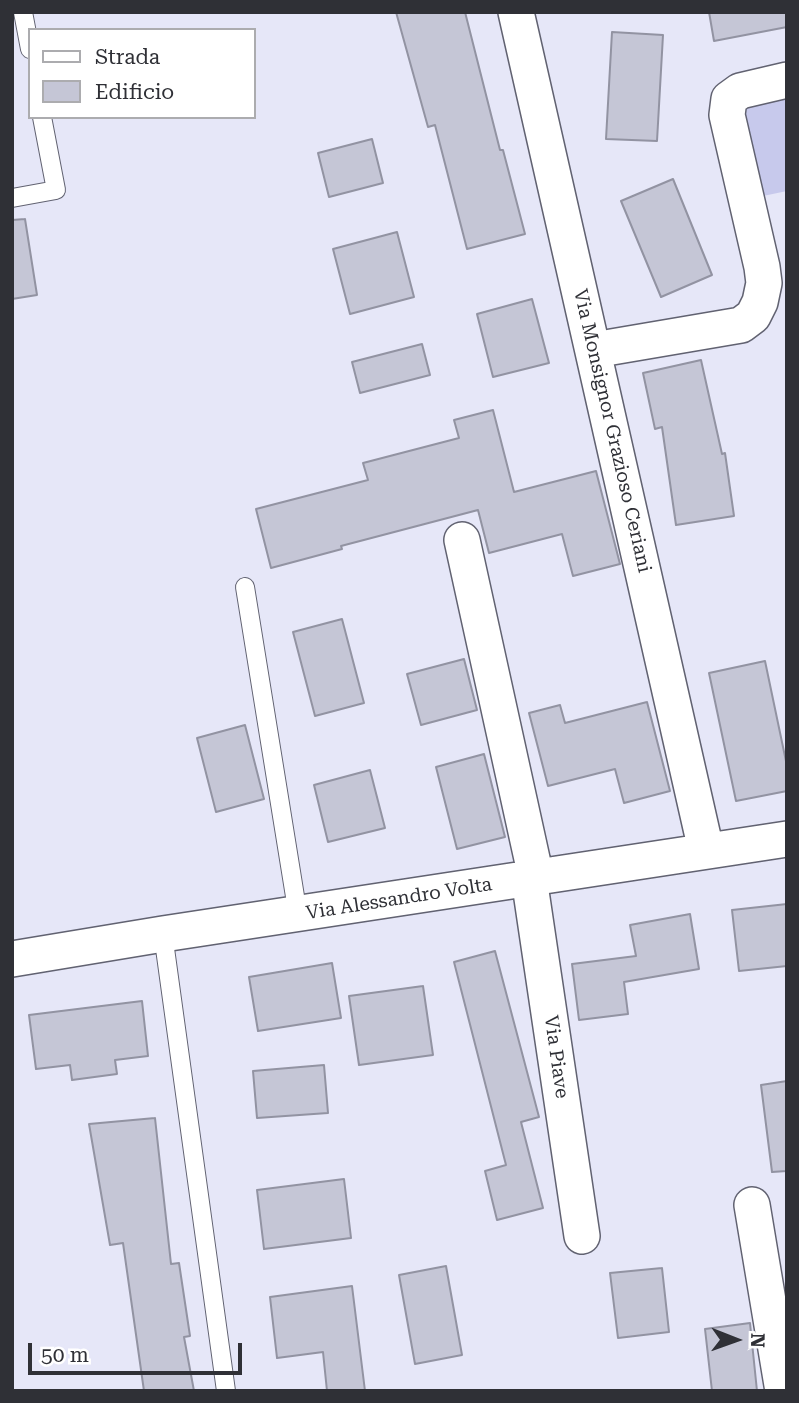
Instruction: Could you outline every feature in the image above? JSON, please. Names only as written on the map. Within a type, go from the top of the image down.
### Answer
[{"type":"street","name":"Via Monsignor Grazioso Ceriani","points":[[516,12],[706,850]]},
{"type":"street","points":[[594,350],[741,325],[754,316],[764,283],[727,115],[729,99],[740,91],[787,79]]},
{"type":"street","name":"Via Piave","points":[[462,540],[533,878],[582,1236]]},
{"type":"street","name":"Via Alessandro Volta","points":[[12,959],[787,839]]},
{"type":"street","points":[[752,1205],[783,1391]]},
{"type":"lane","points":[[23,12],[28,38]]},
{"type":"lane","points":[[12,198],[56,190],[42,119]]},
{"type":"lane","points":[[245,587],[298,915]]},
{"type":"lane","points":[[163,934],[226,1391]]},
{"type":"shaded area","points":[[787,99],[787,191],[763,196],[744,108]]},
{"type":"building","points":[[396,12],[465,12],[500,150],[503,150],[525,234],[467,249],[435,125],[428,127]]},
{"type":"building","points":[[709,12],[787,12],[787,27],[714,41]]},
{"type":"building","points":[[612,32],[663,35],[657,141],[606,139]]},
{"type":"building","points":[[372,139],[383,183],[329,197],[318,153]]},
{"type":"building","points":[[673,179],[712,275],[661,297],[621,201]]},
{"type":"building","points":[[25,219],[37,295],[12,299],[12,220]]},
{"type":"building","points":[[397,232],[414,297],[350,314],[333,249]]},
{"type":"building","points":[[532,299],[549,363],[493,377],[477,314]]},
{"type":"building","points":[[422,344],[430,375],[360,393],[352,362]]},
{"type":"building","points":[[701,360],[722,454],[725,453],[734,516],[676,525],[662,427],[655,429],[643,373]]},
{"type":"building","points":[[493,410],[514,492],[596,471],[620,564],[573,576],[562,534],[489,553],[478,510],[341,546],[342,549],[271,568],[256,509],[368,480],[363,463],[459,438],[454,420]]},
{"type":"building","points":[[342,619],[364,703],[315,716],[293,632]]},
{"type":"building","points":[[464,659],[477,710],[421,725],[407,674]]},
{"type":"building","points":[[765,661],[787,766],[787,791],[736,801],[709,673]]},
{"type":"building","points":[[647,702],[670,791],[624,803],[615,769],[548,786],[529,713],[560,705],[565,723]]},
{"type":"building","points":[[245,725],[264,799],[216,812],[197,738]]},
{"type":"building","points":[[484,754],[505,837],[457,849],[436,767]]},
{"type":"building","points":[[370,770],[385,828],[328,842],[314,785]]},
{"type":"building","points":[[787,904],[787,966],[739,971],[732,910]]},
{"type":"building","points":[[690,914],[699,969],[624,982],[628,1014],[579,1020],[572,964],[636,956],[630,925]]},
{"type":"building","points":[[495,951],[539,1117],[521,1122],[543,1208],[497,1220],[485,1171],[506,1165],[454,962]]},
{"type":"building","points":[[332,963],[341,1018],[258,1031],[249,977]]},
{"type":"building","points":[[423,986],[433,1055],[359,1065],[349,996]]},
{"type":"building","points":[[142,1001],[148,1056],[115,1060],[117,1074],[72,1080],[70,1065],[36,1069],[29,1015]]},
{"type":"building","points":[[324,1065],[328,1113],[257,1118],[253,1071]]},
{"type":"building","points":[[787,1081],[787,1171],[772,1172],[761,1085]]},
{"type":"building","points":[[155,1118],[171,1264],[179,1263],[190,1336],[184,1337],[194,1391],[144,1391],[123,1243],[110,1245],[89,1124]]},
{"type":"building","points":[[344,1179],[351,1238],[264,1249],[257,1190]]},
{"type":"building","points":[[446,1266],[462,1355],[415,1364],[399,1275]]},
{"type":"building","points":[[662,1268],[669,1332],[618,1338],[610,1273]]},
{"type":"building","points":[[352,1286],[365,1391],[327,1391],[323,1352],[277,1358],[270,1297]]},
{"type":"building","points":[[750,1323],[757,1391],[712,1391],[705,1329]]}]
